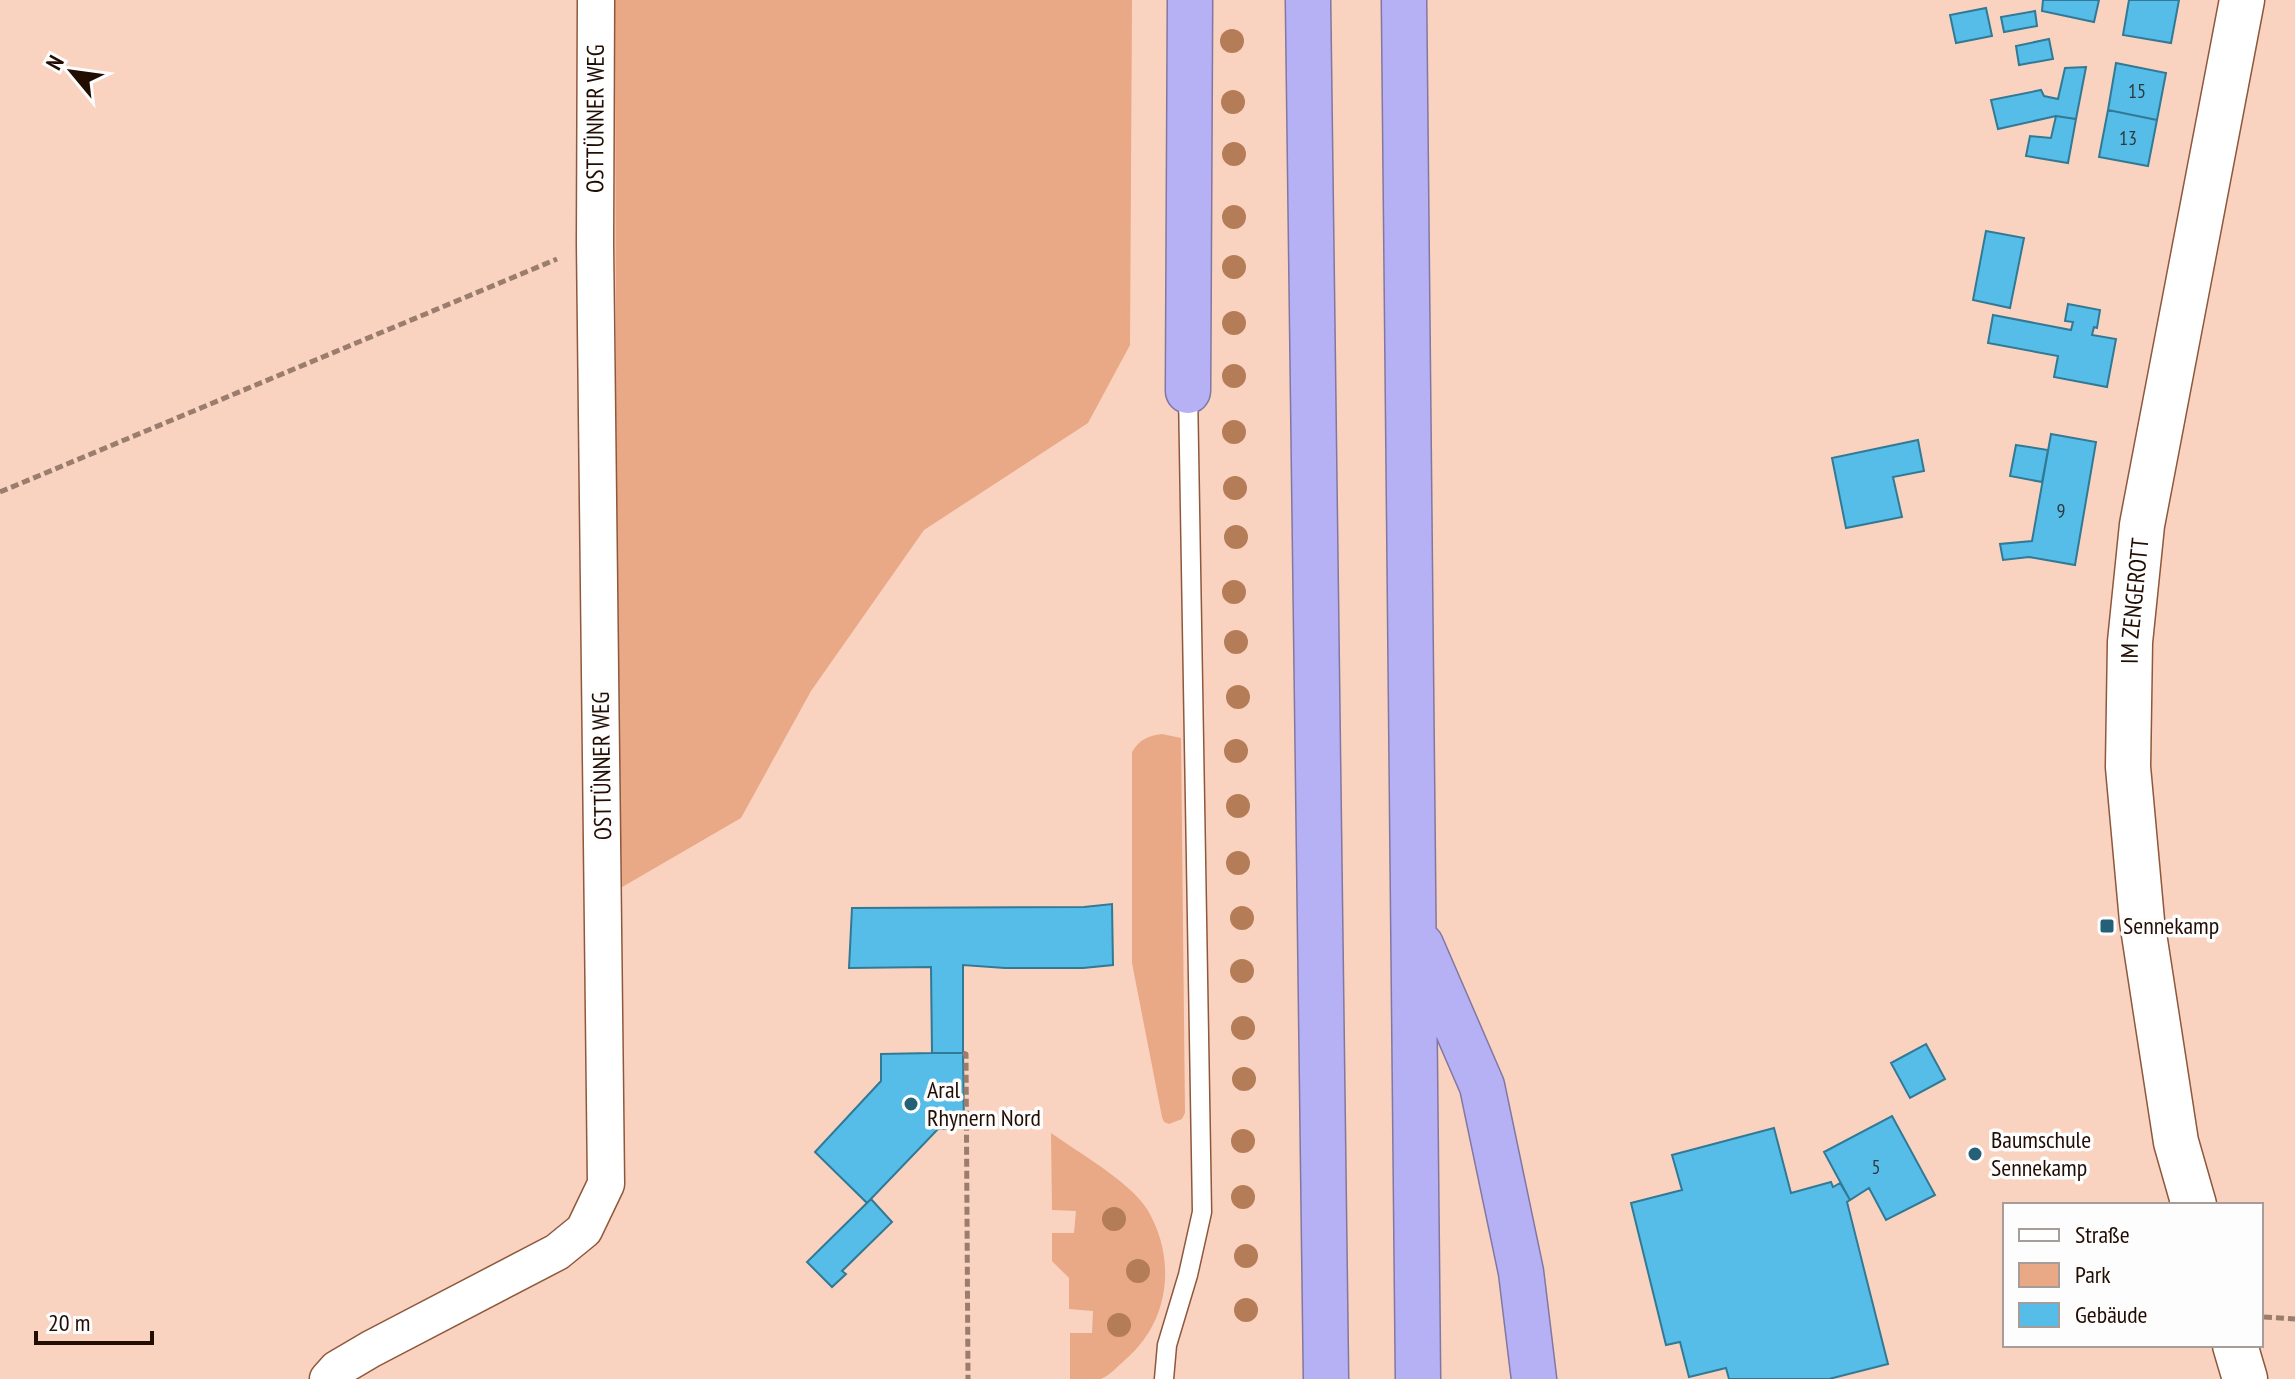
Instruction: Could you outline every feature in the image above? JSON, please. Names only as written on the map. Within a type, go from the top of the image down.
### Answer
[{"type":"highway","points":[[1188,391],[1190,0]]},
{"type":"highway","points":[[1308,0],[1326,1379]]},
{"type":"highway","points":[[1404,0],[1418,1379]]},
{"type":"highway","points":[[1412,924],[1482,1086],[1521,1272],[1534,1379]]},
{"type":"main road","name":"IM ZENGEROTT","points":[[2193,1203],[2176,1142],[2142,921],[2128,767],[2130,642],[2142,525],[2242,0]]},
{"type":"main road","points":[[2236,1347],[2245,1379]]},
{"type":"street","name":"OSTTÜNNER WEG","points":[[328,1379],[337,1369],[360,1356],[557,1252],[584,1230],[606,1184],[595,243],[596,0]]},
{"type":"lane","points":[[1164,1379],[1167,1345],[1188,1275],[1202,1212],[1188,391]]},
{"type":"path","points":[[0,492],[595,243]]},
{"type":"path","points":[[963,1053],[966,1054],[968,1379]]},
{"type":"path","points":[[2263,1317],[2295,1319]]},
{"type":"green space","points":[[615,0],[1132,0],[1130,345],[1088,423],[924,530],[811,691],[741,818],[617,890]]},
{"type":"green space","points":[[1162,734],[1181,738],[1185,1113],[1182,1119],[1169,1124],[1162,1117],[1132,963],[1132,752],[1145,739]]},
{"type":"green space","points":[[1051,1133],[1116,1178],[1139,1199],[1157,1228],[1163,1248],[1164,1289],[1152,1327],[1140,1345],[1101,1379],[1070,1379],[1070,1333],[1092,1333],[1093,1311],[1069,1309],[1069,1278],[1052,1261],[1052,1233],[1074,1233],[1076,1211],[1052,1210]]},
{"type":"building","points":[[2043,0],[2099,0],[2094,22],[2042,11]]},
{"type":"building","points":[[2129,0],[2179,0],[2171,43],[2123,35]]},
{"type":"building","points":[[1986,8],[1992,36],[1956,43],[1950,15]]},
{"type":"building","points":[[2035,11],[2037,26],[2004,32],[2001,17]]},
{"type":"building","points":[[2049,39],[2053,59],[2019,65],[2016,46]]},
{"type":"building","points":[[2116,63],[2166,73],[2157,120],[2108,110]]},
{"type":"building","points":[[2086,67],[2076,119],[2056,116],[1998,129],[1991,100],[2041,90],[2044,96],[2058,99],[2065,68]]},
{"type":"building","points":[[2108,110],[2157,120],[2148,166],[2099,157]]},
{"type":"building","points":[[2056,116],[2076,119],[2068,163],[2026,156],[2030,136],[2051,138]]},
{"type":"building","points":[[1986,231],[2024,238],[2010,308],[1973,300]]},
{"type":"building","points":[[2068,304],[2100,310],[2097,328],[2094,327],[2092,335],[2116,339],[2107,387],[2054,377],[2058,356],[1988,343],[1993,315],[2071,330],[2073,322],[2065,321]]},
{"type":"building","points":[[2051,434],[2096,442],[2075,565],[2029,557],[2003,560],[2000,544],[2032,541]]},
{"type":"building","points":[[1918,440],[1924,471],[1893,477],[1902,517],[1846,528],[1832,458]]},
{"type":"building","points":[[2016,445],[2048,450],[2042,482],[2010,476]]},
{"type":"building","points":[[1112,904],[1113,965],[1005,968],[963,965],[963,1053],[932,1053],[931,967],[849,968],[852,908],[1084,907]]},
{"type":"building","points":[[1926,1044],[1945,1079],[1910,1098],[1891,1063]]},
{"type":"building","name":"Aral Rhynern Nord","points":[[963,1053],[964,1128],[938,1129],[867,1203],[815,1152],[881,1081],[881,1054]]},
{"type":"building","points":[[1892,1116],[1935,1195],[1886,1220],[1869,1188],[1850,1200],[1824,1152]]},
{"type":"building","points":[[1774,1128],[1791,1193],[1831,1182],[1833,1187],[1840,1183],[1850,1200],[1847,1202],[1888,1364],[1829,1379],[1729,1379],[1726,1368],[1689,1377],[1680,1342],[1666,1345],[1631,1203],[1682,1190],[1672,1155]]},
{"type":"building","points":[[871,1199],[892,1222],[842,1271],[846,1274],[832,1287],[807,1262]]},
{"type":"place","name":"Sennekamp","points":[[2107,926]]},
{"type":"place","name":"Aral Rhynern Nord","points":[[911,1104]]},
{"type":"place","name":"Baumschule Sennekamp","points":[[1975,1154]]}]
